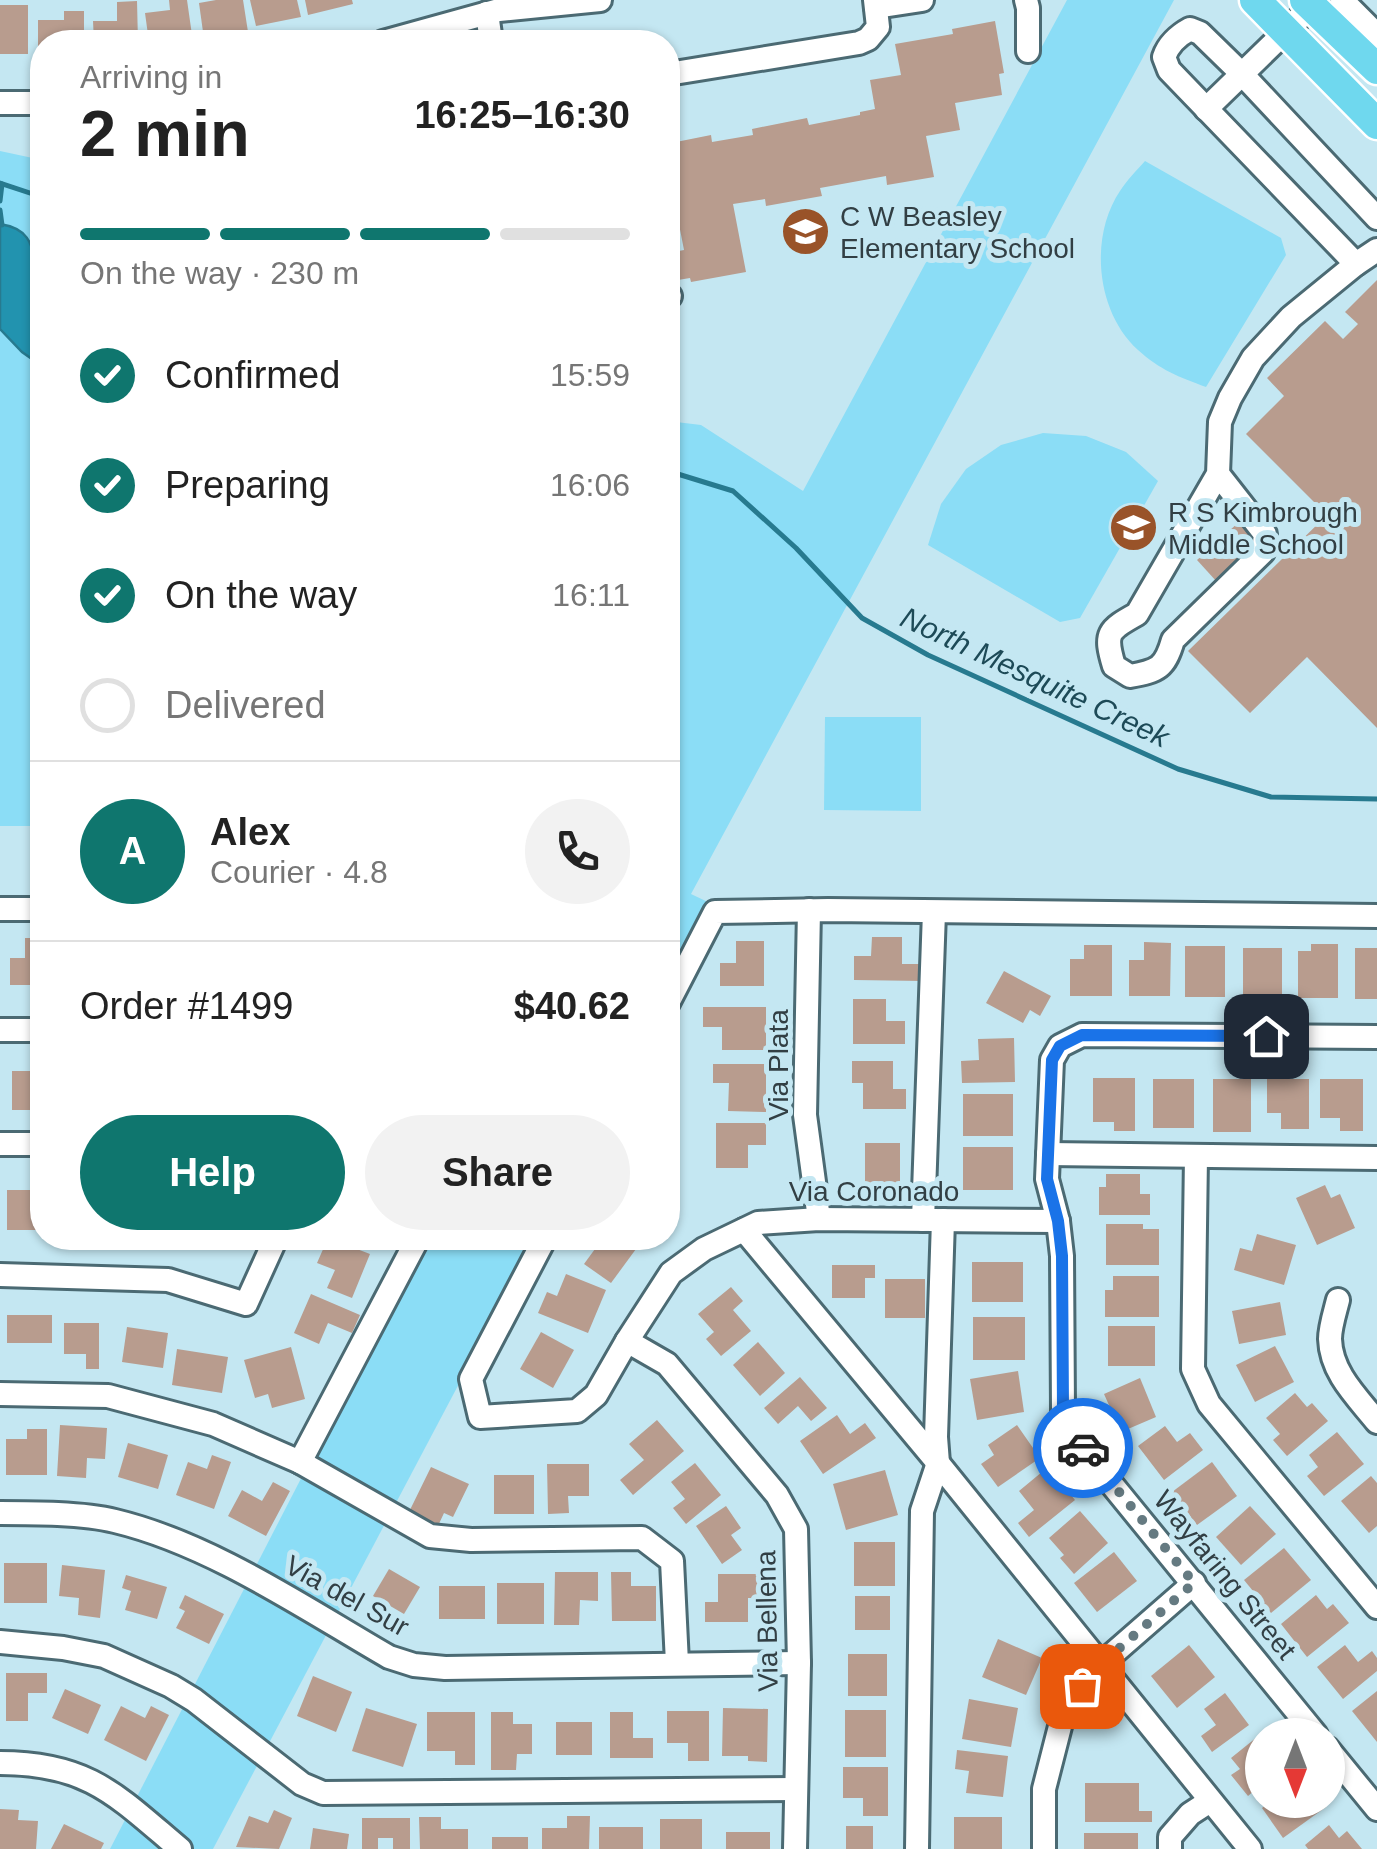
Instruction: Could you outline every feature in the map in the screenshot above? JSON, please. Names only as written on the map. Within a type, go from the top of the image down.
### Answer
[{"type":"main road","points":[[1255,0],[1377,124]]},
{"type":"main road","points":[[1311,2],[1377,69]]},
{"type":"street","points":[[426,30],[488,13],[600,0]]},
{"type":"street","points":[[680,72],[859,43],[875,32],[875,4],[922,0]]},
{"type":"street","points":[[1026,0],[1028,51]]},
{"type":"street","points":[[1342,0],[1377,35]]},
{"type":"street","points":[[1206,109],[1286,32],[1311,2]]},
{"type":"street","points":[[488,13],[490,30]]},
{"type":"street","points":[[1356,264],[1169,70],[1164,57],[1166,50],[1190,29],[1200,33],[1377,218]]},
{"type":"street","points":[[0,103],[30,103]]},
{"type":"street","points":[[1218,474],[1265,534],[1264,552],[1173,640],[1167,660],[1154,672],[1130,676],[1114,666],[1107,644],[1114,627],[1137,614],[1218,474],[1220,422],[1252,358],[1291,317],[1377,250]]},
{"type":"street","points":[[0,909],[30,910]]},
{"type":"street","name":"Via Plata","points":[[809,910],[805,1115],[819,1218]]},
{"type":"street","points":[[680,980],[715,912],[1377,916]]},
{"type":"street","points":[[917,1849],[922,1511],[938,1463],[933,1220],[934,912]]},
{"type":"street","points":[[0,1030],[30,1030]]},
{"type":"street","name":"Wayfaring Street","points":[[1302,1718],[1086,1454],[1063,1410],[1062,1256],[1047,1179],[1052,1060],[1060,1046],[1082,1035],[1377,1037]]},
{"type":"street","points":[[0,1144],[30,1144]]},
{"type":"street","points":[[1048,1154],[1377,1158]]},
{"type":"street","points":[[1196,1156],[1193,1370],[1209,1404],[1377,1607]]},
{"type":"street","name":"Via Coronado","points":[[539,1250],[471,1380],[480,1417],[577,1411],[596,1395],[671,1273],[704,1249],[758,1223],[819,1218],[1058,1221]]},
{"type":"street","points":[[744,1230],[1250,1849]]},
{"type":"street","points":[[0,1275],[168,1280],[246,1304],[271,1250]]},
{"type":"street","points":[[300,1462],[412,1250]]},
{"type":"street","points":[[1338,1300],[1330,1337],[1334,1363],[1377,1422]]},
{"type":"street","name":"Via Bellena","points":[[627,1341],[667,1364],[777,1495],[796,1529],[795,1849]]},
{"type":"street","points":[[0,1394],[108,1396],[213,1424],[300,1462],[430,1536],[471,1540],[642,1538],[672,1561],[677,1664]]},
{"type":"street","name":"Via del Sur","points":[[0,1512],[111,1520],[170,1537],[209,1554],[389,1657],[414,1665],[445,1668],[798,1664]]},
{"type":"street","points":[[1044,1849],[1044,1789],[1066,1707],[1100,1665],[1194,1583]]},
{"type":"street","points":[[0,1642],[104,1656],[172,1686],[302,1784],[323,1793],[796,1790]]},
{"type":"street","points":[[0,1763],[25,1763],[74,1772],[111,1791],[180,1849]]},
{"type":"street","points":[[1345,1770],[1377,1809]]},
{"type":"street","points":[[1170,1849],[1170,1837],[1190,1814],[1210,1801]]},
{"type":"shaded area","points":[[1067,0],[1174,0],[691,894],[712,904],[680,965],[680,422],[701,425],[803,491]]},
{"type":"shaded area","points":[[0,151],[30,157],[30,826],[0,826]]},
{"type":"shaded area","points":[[1145,161],[1281,238],[1286,255],[1206,387],[1170,372],[1138,350],[1113,316],[1106,295],[1101,252],[1110,209]]},
{"type":"shaded area","points":[[0,224],[22,233],[30,245],[30,358],[0,329]]},
{"type":"shaded area","points":[[1043,433],[1086,436],[1126,452],[1158,481],[1080,618],[1060,622],[928,545],[941,504],[966,469],[1001,445]]},
{"type":"shaded area","points":[[825,717],[921,717],[921,811],[824,810]]},
{"type":"shaded area","points":[[419,1250],[530,1250],[213,1849],[110,1849]]},
{"type":"building","points":[[169,0],[187,0],[191,30],[147,30],[145,13],[170,10]]},
{"type":"building","points":[[243,0],[248,30],[203,30],[199,3]]},
{"type":"building","points":[[250,0],[297,0],[301,17],[256,26]]},
{"type":"building","points":[[305,0],[352,0],[353,4],[308,15]]},
{"type":"building","points":[[137,1],[138,30],[93,30],[93,21],[117,21],[117,2]]},
{"type":"building","points":[[0,5],[28,5],[28,54],[0,54]]},
{"type":"building","points":[[64,11],[84,11],[84,30],[38,30],[38,20],[64,20]]},
{"type":"building","points":[[995,21],[1004,73],[999,74],[1002,95],[955,103],[960,130],[926,136],[934,177],[887,185],[886,176],[820,188],[822,196],[766,206],[765,199],[733,204],[746,272],[691,282],[690,278],[680,280],[680,251],[684,250],[680,229],[680,141],[711,135],[712,142],[753,135],[752,129],[807,118],[809,125],[875,109],[870,80],[901,75],[895,44],[953,34],[952,29]]},
{"type":"building","points":[[1377,280],[1377,728],[1307,657],[1250,713],[1188,651],[1327,515],[1246,434],[1284,396],[1267,378],[1325,321],[1343,339],[1358,324],[1345,312]]},
{"type":"building","points":[[1239,522],[1258,543],[1217,582],[1197,560]]},
{"type":"building","points":[[872,937],[902,937],[902,964],[923,964],[923,981],[854,980],[854,956],[871,956]]},
{"type":"building","points":[[25,938],[30,938],[30,985],[10,985],[10,958],[25,958]]},
{"type":"building","points":[[736,941],[764,941],[764,986],[720,986],[720,963],[736,963]]},
{"type":"building","points":[[1144,942],[1171,943],[1170,996],[1129,996],[1129,960],[1144,960]]},
{"type":"building","points":[[1311,944],[1338,944],[1338,998],[1298,998],[1298,951],[1311,951]]},
{"type":"building","points":[[1084,945],[1112,945],[1112,996],[1070,996],[1070,959],[1084,959]]},
{"type":"building","points":[[1185,946],[1225,946],[1225,997],[1185,997]]},
{"type":"building","points":[[1243,948],[1282,948],[1282,996],[1243,996]]},
{"type":"building","points":[[1355,948],[1377,948],[1377,999],[1355,999]]},
{"type":"building","points":[[1004,971],[1051,996],[1040,1016],[1030,1010],[1023,1023],[986,1003]]},
{"type":"building","points":[[853,999],[886,999],[886,1021],[905,1021],[905,1044],[853,1044]]},
{"type":"building","points":[[703,1007],[766,1007],[766,1050],[722,1050],[722,1027],[703,1027]]},
{"type":"building","points":[[1014,1038],[1015,1082],[962,1083],[961,1061],[979,1060],[978,1039]]},
{"type":"building","points":[[852,1061],[893,1061],[893,1089],[906,1089],[906,1109],[863,1109],[863,1083],[852,1083]]},
{"type":"building","points":[[713,1064],[766,1064],[766,1112],[728,1111],[729,1083],[713,1083]]},
{"type":"building","points":[[12,1071],[30,1071],[30,1110],[12,1110]]},
{"type":"building","points":[[1093,1078],[1135,1078],[1135,1131],[1114,1131],[1114,1122],[1093,1122]]},
{"type":"building","points":[[1153,1079],[1194,1079],[1194,1128],[1153,1128]]},
{"type":"building","points":[[1213,1079],[1251,1079],[1251,1132],[1213,1132]]},
{"type":"building","points":[[1267,1079],[1309,1079],[1309,1129],[1281,1129],[1281,1113],[1267,1113]]},
{"type":"building","points":[[1320,1079],[1363,1079],[1363,1131],[1340,1131],[1340,1118],[1320,1118]]},
{"type":"building","points":[[963,1094],[1013,1094],[1013,1136],[963,1136]]},
{"type":"building","points":[[716,1123],[766,1123],[766,1145],[748,1145],[748,1168],[716,1168]]},
{"type":"building","points":[[865,1143],[900,1143],[900,1188],[865,1188]]},
{"type":"building","points":[[963,1147],[1013,1147],[1013,1190],[963,1190]]},
{"type":"building","points":[[1106,1174],[1140,1174],[1140,1194],[1150,1194],[1150,1215],[1099,1215],[1099,1187],[1106,1187]]},
{"type":"building","points":[[1325,1185],[1331,1198],[1340,1194],[1355,1228],[1317,1245],[1296,1198]]},
{"type":"building","points":[[7,1190],[30,1190],[30,1230],[7,1230]]},
{"type":"building","points":[[1106,1224],[1143,1224],[1143,1229],[1159,1229],[1159,1265],[1106,1265]]},
{"type":"building","points":[[1257,1234],[1296,1245],[1284,1285],[1234,1270],[1240,1248],[1252,1251]]},
{"type":"building","points":[[323,1250],[360,1250],[370,1254],[352,1298],[327,1288],[335,1270],[317,1263]]},
{"type":"building","points":[[594,1250],[635,1250],[611,1283],[584,1264]]},
{"type":"building","points":[[972,1262],[1023,1262],[1023,1302],[972,1302]]},
{"type":"building","points":[[832,1265],[875,1265],[875,1278],[865,1278],[865,1298],[832,1298]]},
{"type":"building","points":[[566,1274],[606,1290],[588,1333],[538,1313],[547,1292],[557,1296]]},
{"type":"building","points":[[1113,1276],[1159,1276],[1159,1317],[1105,1317],[1105,1290],[1113,1290]]},
{"type":"building","points":[[885,1279],[925,1279],[925,1318],[885,1318]]},
{"type":"building","points":[[731,1287],[743,1301],[733,1310],[751,1331],[721,1356],[706,1339],[714,1332],[698,1314]]},
{"type":"building","points":[[311,1294],[360,1315],[352,1333],[328,1323],[319,1344],[294,1333]]},
{"type":"building","points":[[1280,1302],[1286,1335],[1239,1344],[1232,1311]]},
{"type":"building","points":[[7,1315],[52,1315],[52,1343],[7,1343]]},
{"type":"building","points":[[973,1317],[1025,1317],[1025,1360],[973,1360]]},
{"type":"building","points":[[64,1323],[99,1323],[99,1369],[86,1369],[86,1354],[64,1354]]},
{"type":"building","points":[[1108,1326],[1155,1326],[1155,1366],[1108,1366]]},
{"type":"building","points":[[127,1327],[168,1333],[163,1368],[122,1362]]},
{"type":"building","points":[[541,1332],[574,1350],[553,1388],[520,1369]]},
{"type":"building","points":[[758,1342],[785,1373],[760,1396],[733,1365]]},
{"type":"building","points":[[1275,1346],[1294,1382],[1255,1402],[1236,1365]]},
{"type":"building","points":[[291,1347],[305,1399],[272,1408],[268,1394],[255,1398],[244,1360]]},
{"type":"building","points":[[177,1349],[228,1357],[222,1393],[172,1385]]},
{"type":"building","points":[[1018,1371],[1024,1412],[977,1420],[970,1379]]},
{"type":"building","points":[[800,1377],[827,1408],[811,1421],[798,1406],[778,1424],[764,1408]]},
{"type":"building","points":[[1140,1378],[1156,1417],[1121,1432],[1104,1394]]},
{"type":"building","points":[[1295,1393],[1307,1407],[1312,1403],[1328,1421],[1287,1456],[1273,1440],[1280,1434],[1266,1418]]},
{"type":"building","points":[[837,1415],[850,1434],[865,1423],[876,1438],[823,1474],[800,1441]]},
{"type":"building","points":[[657,1420],[684,1451],[633,1495],[620,1480],[644,1460],[629,1444]]},
{"type":"building","points":[[60,1425],[107,1428],[105,1459],[87,1458],[86,1478],[57,1476]]},
{"type":"building","points":[[1017,1425],[1040,1458],[998,1487],[981,1464],[994,1455],[988,1445]]},
{"type":"building","points":[[1165,1426],[1177,1442],[1190,1433],[1203,1450],[1164,1480],[1138,1446]]},
{"type":"building","points":[[27,1429],[47,1429],[47,1475],[6,1475],[6,1439],[27,1439]]},
{"type":"building","points":[[1337,1432],[1364,1464],[1324,1496],[1307,1476],[1318,1467],[1309,1455]]},
{"type":"building","points":[[128,1443],[168,1455],[158,1489],[118,1477]]},
{"type":"building","points":[[212,1455],[231,1462],[214,1509],[176,1495],[188,1462],[207,1469]]},
{"type":"building","points":[[1212,1462],[1237,1496],[1197,1525],[1172,1492]]},
{"type":"building","points":[[695,1463],[721,1495],[686,1524],[673,1508],[685,1499],[671,1482]]},
{"type":"building","points":[[547,1464],[589,1464],[589,1496],[568,1496],[569,1513],[548,1514]]},
{"type":"building","points":[[431,1467],[469,1484],[453,1517],[444,1513],[437,1528],[408,1514]]},
{"type":"building","points":[[1048,1467],[1075,1500],[1029,1537],[1018,1523],[1034,1510],[1019,1491]]},
{"type":"building","points":[[885,1470],[898,1515],[846,1530],[833,1484]]},
{"type":"building","points":[[494,1475],[534,1475],[534,1514],[494,1514]]},
{"type":"building","points":[[1371,1476],[1377,1483],[1377,1526],[1369,1533],[1341,1501]]},
{"type":"building","points":[[273,1482],[290,1491],[266,1536],[228,1516],[242,1490],[262,1501]]},
{"type":"building","points":[[726,1506],[741,1528],[731,1535],[742,1550],[722,1564],[696,1526]]},
{"type":"building","points":[[1250,1506],[1276,1534],[1241,1565],[1216,1537]]},
{"type":"building","points":[[1080,1511],[1108,1543],[1074,1574],[1049,1538]]},
{"type":"building","points":[[854,1542],[895,1542],[895,1586],[854,1586]]},
{"type":"building","points":[[1284,1548],[1311,1580],[1271,1613],[1244,1580]]},
{"type":"building","points":[[1114,1552],[1137,1581],[1097,1612],[1074,1583]]},
{"type":"building","points":[[4,1563],[47,1563],[47,1603],[4,1603]]},
{"type":"building","points":[[62,1565],[105,1570],[100,1618],[78,1615],[79,1598],[59,1596]]},
{"type":"building","points":[[389,1569],[420,1587],[404,1614],[373,1596]]},
{"type":"building","points":[[555,1572],[598,1572],[598,1601],[580,1600],[579,1625],[554,1625]]},
{"type":"building","points":[[611,1572],[631,1572],[631,1586],[656,1586],[656,1621],[612,1621]]},
{"type":"building","points":[[718,1574],[760,1574],[760,1598],[748,1598],[748,1622],[705,1622],[705,1602],[718,1602]]},
{"type":"building","points":[[126,1575],[167,1587],[157,1619],[125,1610],[131,1591],[122,1588]]},
{"type":"building","points":[[497,1583],[544,1583],[544,1624],[497,1624]]},
{"type":"building","points":[[439,1586],[485,1586],[485,1619],[439,1619]]},
{"type":"building","points":[[185,1595],[224,1614],[209,1644],[176,1628],[185,1611],[179,1608]]},
{"type":"building","points":[[1316,1595],[1327,1609],[1333,1604],[1349,1623],[1307,1657],[1281,1624]]},
{"type":"building","points":[[855,1596],[890,1596],[890,1630],[855,1630]]},
{"type":"building","points":[[998,1639],[1042,1658],[1026,1695],[982,1677]]},
{"type":"building","points":[[1189,1645],[1215,1677],[1177,1708],[1151,1676]]},
{"type":"building","points":[[1345,1645],[1358,1662],[1372,1651],[1377,1658],[1377,1671],[1343,1699],[1317,1667]]},
{"type":"building","points":[[848,1654],[887,1654],[887,1696],[848,1696]]},
{"type":"building","points":[[6,1673],[47,1673],[47,1693],[28,1693],[28,1721],[6,1721]]},
{"type":"building","points":[[313,1676],[352,1692],[336,1732],[297,1716]]},
{"type":"building","points":[[65,1689],[101,1705],[88,1734],[52,1718]]},
{"type":"building","points":[[1377,1691],[1377,1742],[1352,1711]]},
{"type":"building","points":[[1225,1693],[1245,1720],[1245,1728],[1212,1752],[1201,1736],[1216,1725],[1204,1709]]},
{"type":"building","points":[[969,1699],[1018,1708],[1011,1747],[962,1739]]},
{"type":"building","points":[[121,1706],[145,1718],[151,1706],[169,1715],[146,1761],[104,1740]]},
{"type":"building","points":[[366,1708],[417,1724],[403,1767],[352,1751]]},
{"type":"building","points":[[723,1708],[768,1709],[767,1762],[748,1761],[748,1756],[722,1756]]},
{"type":"building","points":[[845,1710],[886,1710],[886,1757],[845,1757]]},
{"type":"building","points":[[667,1711],[709,1711],[709,1761],[688,1761],[688,1743],[667,1743]]},
{"type":"building","points":[[427,1712],[475,1712],[475,1765],[455,1765],[455,1751],[427,1751]]},
{"type":"building","points":[[491,1712],[513,1712],[513,1724],[532,1724],[532,1754],[517,1754],[516,1770],[491,1770]]},
{"type":"building","points":[[610,1712],[633,1712],[633,1738],[653,1738],[653,1758],[610,1758]]},
{"type":"building","points":[[556,1722],[592,1722],[592,1755],[556,1755]]},
{"type":"building","points":[[1245,1747],[1245,1792],[1231,1775],[1240,1769],[1231,1758]]},
{"type":"building","points":[[957,1750],[1008,1756],[1003,1797],[966,1793],[969,1771],[955,1769]]},
{"type":"building","points":[[843,1767],[888,1767],[888,1816],[863,1816],[863,1798],[843,1798]]},
{"type":"building","points":[[1085,1783],[1139,1783],[1139,1811],[1152,1811],[1152,1822],[1085,1822]]},
{"type":"building","points":[[0,1809],[19,1810],[18,1820],[38,1821],[36,1849],[0,1849]]},
{"type":"building","points":[[274,1810],[292,1818],[279,1849],[236,1847],[249,1816],[268,1823]]},
{"type":"building","points":[[567,1816],[590,1816],[589,1849],[542,1849],[542,1828],[567,1828]]},
{"type":"building","points":[[419,1817],[441,1817],[441,1829],[468,1829],[468,1849],[420,1849]]},
{"type":"building","points":[[954,1817],[1002,1817],[1002,1849],[954,1849]]},
{"type":"building","points":[[362,1818],[410,1818],[410,1849],[393,1849],[393,1838],[378,1838],[378,1849],[362,1849]]},
{"type":"building","points":[[1269,1818],[1311,1818],[1283,1838]]},
{"type":"building","points":[[660,1819],[702,1819],[702,1849],[660,1849]]},
{"type":"building","points":[[64,1824],[104,1843],[101,1849],[51,1849]]},
{"type":"building","points":[[1329,1825],[1339,1838],[1347,1831],[1362,1849],[1308,1849],[1305,1845]]},
{"type":"building","points":[[846,1826],[873,1826],[873,1849],[846,1849]]},
{"type":"building","points":[[599,1827],[643,1827],[643,1849],[599,1849]]},
{"type":"building","points":[[313,1828],[349,1834],[347,1849],[310,1849]]},
{"type":"building","points":[[726,1832],[770,1832],[770,1849],[726,1849]]},
{"type":"building","points":[[1084,1833],[1138,1833],[1138,1849],[1084,1849]]},
{"type":"building","points":[[492,1837],[528,1837],[528,1849],[492,1849]]},
{"type":"waterway","name":"North Mesquite Creek","points":[[0,183],[30,193]]},
{"type":"waterway","points":[[0,201],[2,184]]},
{"type":"waterway","points":[[0,210],[2,225]]},
{"type":"waterway","name":"North Mesquite Creek","points":[[680,475],[733,491],[796,548],[862,618],[928,655],[1178,769],[1271,797],[1377,799]]},
{"type":"way so far","points":[[1082,1686],[1100,1665],[1194,1583],[1083,1448]]},
{"type":"place","name":"C W Beasley Elementary School","points":[[805,232]]},
{"type":"place","name":"R S Kimbrough Middle School","points":[[1133,528]]},
{"type":"route","points":[[1083,1448],[1063,1410],[1062,1256],[1047,1179],[1052,1060],[1060,1046],[1082,1035],[1266,1036]]}]
